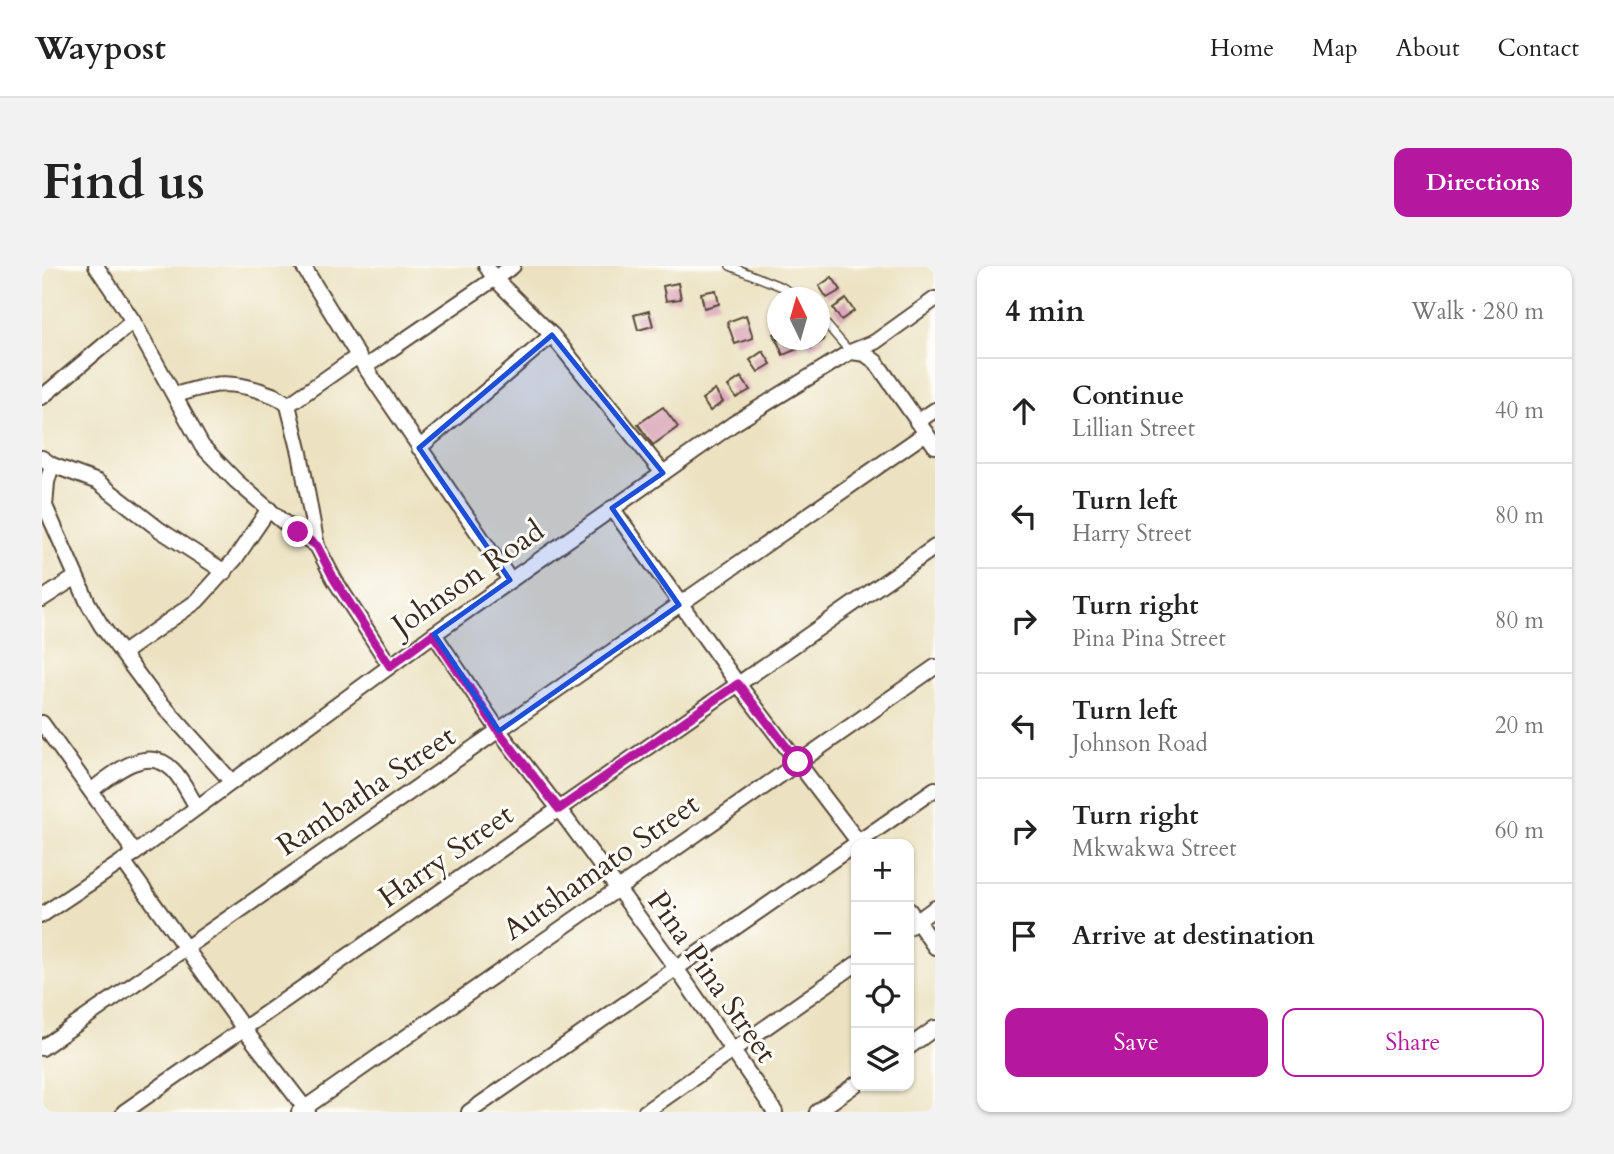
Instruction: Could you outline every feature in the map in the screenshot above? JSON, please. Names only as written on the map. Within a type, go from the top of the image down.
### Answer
[{"type":"street","points":[[96,266],[133,321],[202,446],[282,522],[317,546]]},
{"type":"street","points":[[303,266],[361,361],[510,580]]},
{"type":"street","points":[[486,266],[495,279],[552,335],[663,473]]},
{"type":"street","points":[[288,405],[513,266]]},
{"type":"street","name":"Johnson Road","points":[[42,915],[129,857],[433,634],[744,416],[850,352],[875,342],[935,299]]},
{"type":"street","points":[[42,397],[133,321]]},
{"type":"street","points":[[419,448],[552,335]]},
{"type":"street","points":[[850,352],[865,354],[876,362],[935,446]]},
{"type":"street","points":[[175,395],[214,383],[225,383],[281,398],[288,405],[317,546],[334,579],[390,666]]},
{"type":"street","name":"Rambatha Street","points":[[42,1048],[679,605],[921,428],[935,410]]},
{"type":"street","points":[[225,572],[160,530],[98,482],[47,462],[45,506],[76,577],[101,625],[151,692],[232,782]]},
{"type":"street","points":[[612,508],[679,605],[856,839]]},
{"type":"street","points":[[123,653],[182,612],[225,572],[269,509]]},
{"type":"street","name":"Harry Street","points":[[124,1112],[935,547]]},
{"type":"street","points":[[42,599],[76,577]]},
{"type":"street","name":"Pina Pina Street","points":[[433,634],[499,732],[676,968],[775,1112]]},
{"type":"street","name":"Autshamato Street","points":[[304,1111],[617,888],[935,667]]},
{"type":"street","points":[[42,723],[91,791],[185,947],[304,1111]]},
{"type":"street","points":[[91,791],[123,767],[146,760],[172,768],[197,807]]},
{"type":"street","points":[[865,839],[935,789]]},
{"type":"street","points":[[470,1112],[851,848]]},
{"type":"street","points":[[914,918],[935,908]]},
{"type":"street","points":[[914,921],[935,947]]},
{"type":"street","points":[[645,1112],[855,965]]},
{"type":"street","points":[[914,1043],[935,1028]]},
{"type":"street","points":[[817,1112],[851,1088]]},
{"type":"lane","points":[[730,266],[782,287]]},
{"type":"lane","points":[[830,329],[850,352]]},
{"type":"highlighted area","points":[[552,335],[663,473],[612,508],[679,605],[499,731],[434,634],[510,580],[419,448]]},
{"type":"building","points":[[832,277],[841,290],[830,296],[830,287],[819,286]]},
{"type":"building","points":[[678,283],[681,299],[666,301],[663,286]]},
{"type":"building","points":[[716,290],[719,304],[704,308],[701,293]]},
{"type":"building","points":[[846,299],[854,311],[841,320],[833,308]]},
{"type":"building","points":[[649,311],[653,326],[638,330],[634,315]]},
{"type":"building","points":[[746,315],[753,338],[735,344],[727,322]]},
{"type":"building","points":[[781,350],[795,350],[783,355]]},
{"type":"building","points":[[763,351],[771,364],[758,372],[750,360]]},
{"type":"building","points":[[741,377],[750,390],[736,398],[728,386]]},
{"type":"building","points":[[715,390],[723,402],[710,411],[702,399]]},
{"type":"building","points":[[663,407],[678,427],[653,445],[638,424]]},
{"type":"route","points":[[298,532],[317,546],[334,579],[390,666],[433,634],[499,732],[559,809],[738,684],[798,762]]}]
